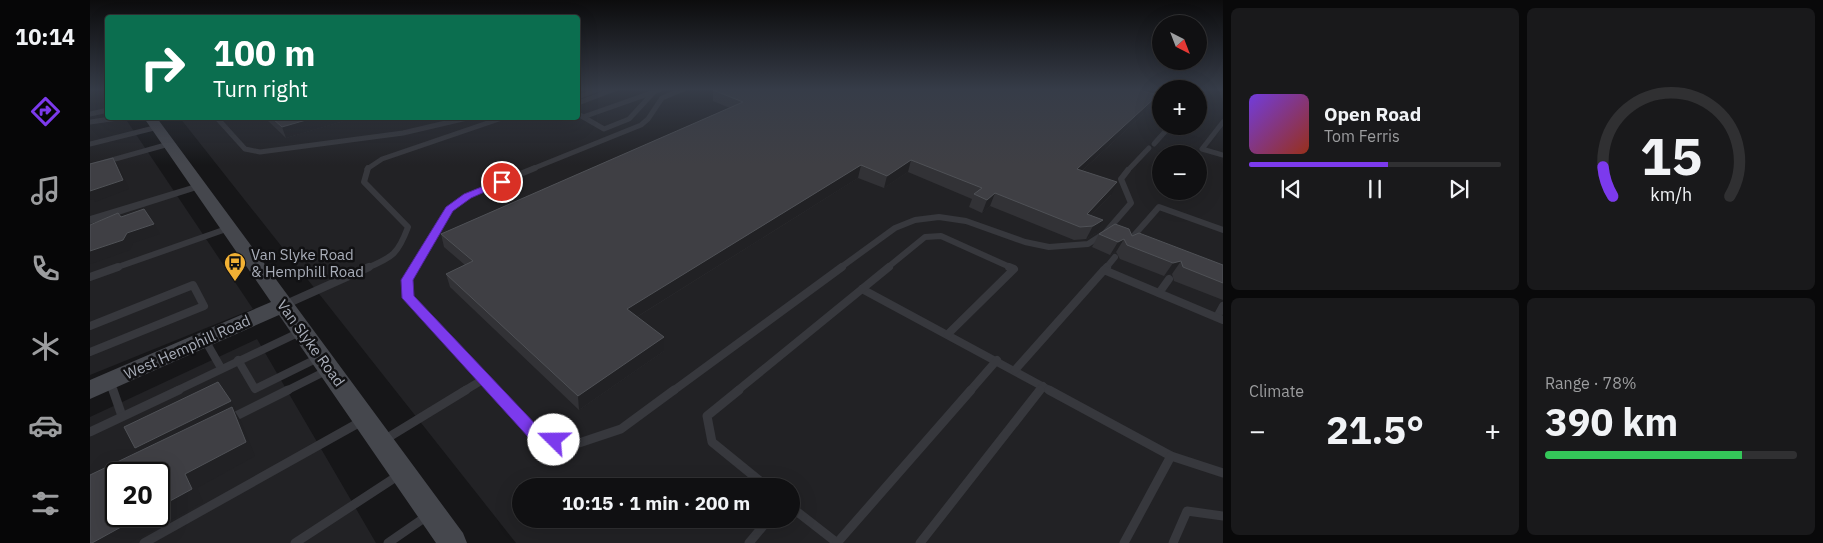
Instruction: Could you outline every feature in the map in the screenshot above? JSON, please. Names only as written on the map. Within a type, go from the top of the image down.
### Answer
[{"type":"street","name":"Van Slyke Road","points":[[154,122],[453,543]]},
{"type":"street","points":[[90,220],[116,216],[199,186]]},
{"type":"street","name":"West Hemphill Road","points":[[90,390],[283,305]]},
{"type":"lane","points":[[583,117],[591,114]]},
{"type":"lane","points":[[580,115],[604,129],[629,119],[633,114]]},
{"type":"lane","points":[[651,114],[641,125],[467,196],[450,209],[407,280],[408,298],[535,434],[573,445],[621,429],[895,228],[915,220],[939,217],[966,221],[1025,242],[1050,246],[1088,244],[1105,233],[1131,202],[1121,179],[1162,135]]},
{"type":"lane","points":[[90,122],[105,120]]},
{"type":"lane","points":[[218,120],[245,149],[260,152],[403,133],[458,120]]},
{"type":"lane","points":[[283,305],[386,260],[401,247],[408,227],[364,182],[368,167],[382,160],[496,120]]},
{"type":"lane","points":[[90,144],[154,122]]},
{"type":"lane","points":[[1223,122],[1202,149],[1223,155]]},
{"type":"lane","points":[[90,166],[170,144]]},
{"type":"lane","points":[[1126,244],[1159,207],[1223,230]]},
{"type":"lane","points":[[90,277],[229,228]]},
{"type":"lane","points":[[756,478],[712,442],[707,416],[925,237],[941,236],[1014,270],[948,334]]},
{"type":"lane","points":[[1015,370],[1116,257]]},
{"type":"lane","points":[[1104,270],[1220,318],[1223,306]]},
{"type":"lane","points":[[1158,293],[1169,278]]},
{"type":"lane","points":[[90,326],[193,285],[204,306],[90,352]]},
{"type":"lane","points":[[862,289],[997,360],[1171,456],[1223,473]]},
{"type":"lane","points":[[90,432],[302,331]]},
{"type":"lane","points":[[205,339],[221,368]]},
{"type":"lane","points":[[238,360],[255,389],[326,363]]},
{"type":"lane","points":[[800,514],[837,543],[997,360]]},
{"type":"lane","points":[[224,421],[326,363]]},
{"type":"lane","points":[[382,441],[484,379]]},
{"type":"lane","points":[[110,380],[122,416]]},
{"type":"lane","points":[[920,543],[1043,386]]},
{"type":"lane","points":[[144,543],[366,419]]},
{"type":"lane","points":[[1124,543],[1171,456]]},
{"type":"lane","points":[[295,543],[403,473]]},
{"type":"lane","points":[[1173,543],[1187,512],[1223,516]]},
{"type":"lane","points":[[388,543],[432,513]]},
{"type":"lane","points":[[749,543],[761,528]]},
{"type":"shaded area","points":[[90,114],[105,114],[105,120],[126,120],[253,309],[90,375]]},
{"type":"shaded area","points":[[580,114],[1152,114],[1152,135],[1207,135],[1207,114],[1223,114],[1223,543],[516,543],[182,120],[580,120]]},
{"type":"shaded area","points":[[257,339],[376,543],[90,543],[90,417]]},
{"type":"building","points":[[715,114],[1137,114],[1077,169],[1117,182],[1087,214],[1103,220],[1093,226],[1080,227],[995,193],[987,200],[974,194],[982,188],[911,160],[887,176],[861,165],[627,309],[664,337],[578,396],[446,274],[473,261],[441,234]]},
{"type":"building","points":[[274,120],[306,120],[282,127]]},
{"type":"building","points":[[113,158],[123,180],[90,191],[90,164]]},
{"type":"building","points":[[144,209],[154,224],[127,233],[123,240],[90,251],[90,225],[118,213],[121,217]]},
{"type":"building","points":[[1115,224],[1129,229],[1132,236],[1139,233],[1223,265],[1223,283],[1183,267],[1181,261],[1173,263],[1127,245],[1124,239],[1118,242],[1099,234]]},
{"type":"building","points":[[218,382],[231,401],[135,448],[124,427]]},
{"type":"building","points":[[232,407],[246,442],[185,474],[192,489],[170,501],[170,462],[117,462]]},
{"type":"building","points":[[105,468],[105,527],[121,527],[92,543],[90,543],[90,475]]},
{"type":"place","name":"Van Slyke Road & Hemphill Road","points":[[235,282]]},
{"type":"route","points":[[502,182],[467,196],[450,209],[407,280],[408,298],[535,434],[554,440]]}]
